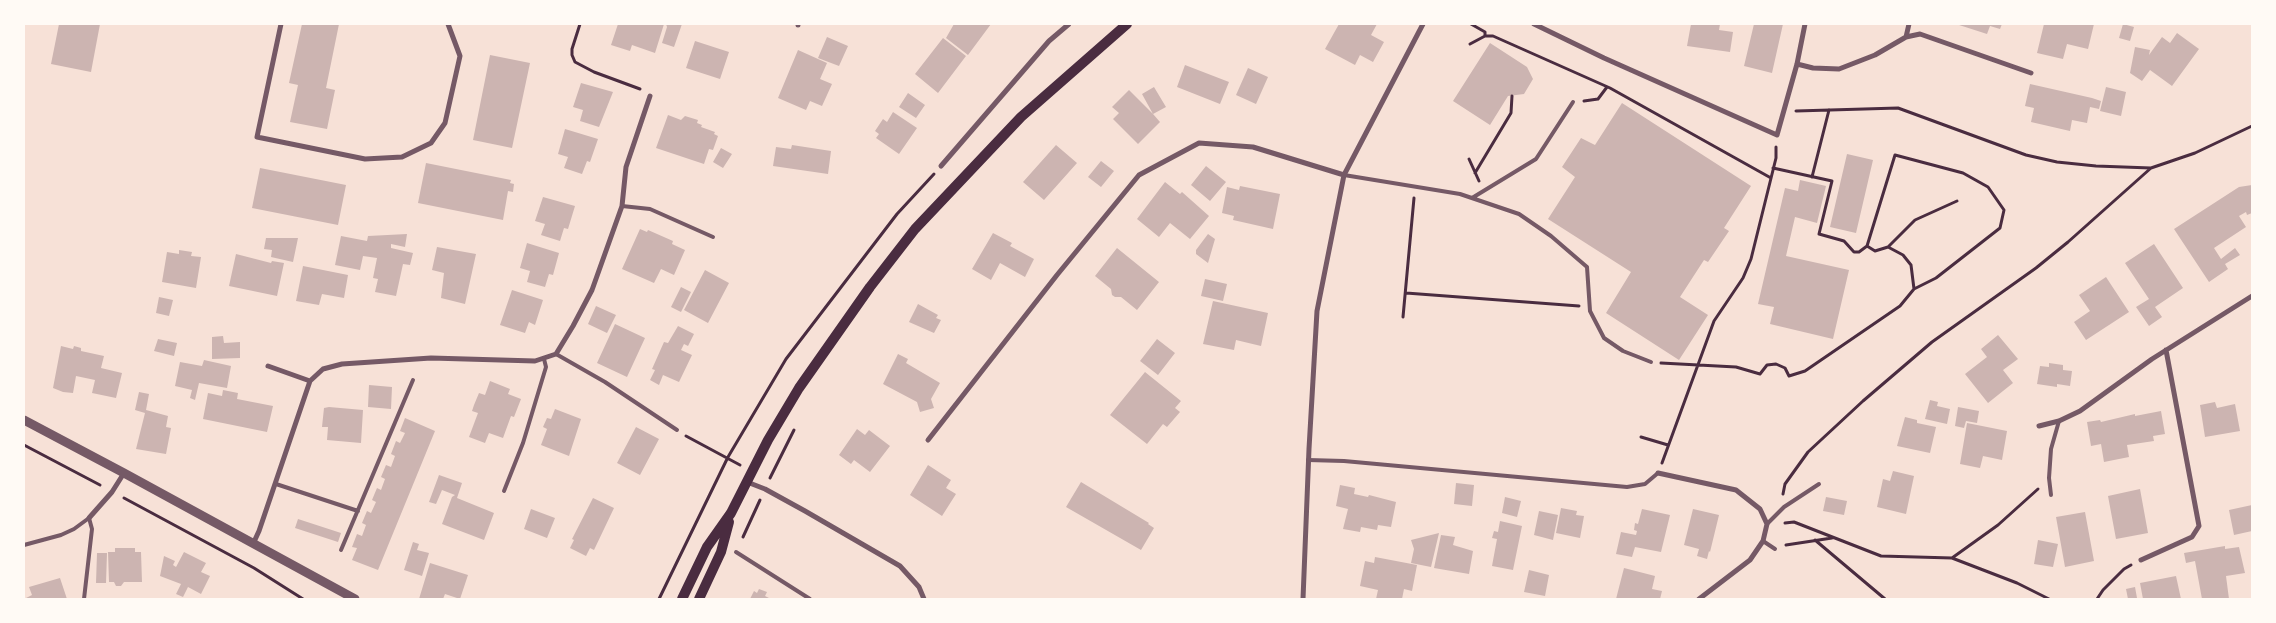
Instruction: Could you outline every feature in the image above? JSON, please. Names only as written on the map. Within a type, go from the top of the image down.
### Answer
[{"type":"main road","points":[[682,599],[707,547],[731,513],[777,425],[829,344],[915,230],[1021,117],[1127,24]]},
{"type":"main road","points":[[699,599],[720,552],[731,513]]},
{"type":"street","points":[[281,24],[257,137],[365,159],[402,157],[431,143],[445,123],[460,56],[448,24]]},
{"type":"street","points":[[941,166],[1049,41],[1068,24]]},
{"type":"street","points":[[1303,599],[1308,460],[1317,311],[1344,175],[1423,24]]},
{"type":"street","points":[[1534,24],[1604,58],[1778,135],[1798,64],[1805,24]]},
{"type":"street","points":[[1906,37],[1909,24]]},
{"type":"street","points":[[1798,64],[1813,68],[1839,69],[1874,55],[1906,37],[1920,34],[2031,72]]},
{"type":"street","points":[[253,544],[276,484],[310,381],[323,369],[342,364],[430,358],[535,361],[556,354],[592,290],[622,206],[626,167],[650,96]]},
{"type":"street","points":[[928,440],[1057,275],[1140,175],[1198,143],[1253,147],[1344,175]]},
{"type":"street","points":[[2039,426],[2059,421],[2080,411],[2166,350],[2252,296]]},
{"type":"street","points":[[2141,560],[2192,537],[2199,526],[2166,350]]},
{"type":"street","points":[[268,366],[310,381]]},
{"type":"street","points":[[24,420],[355,599]]},
{"type":"street","points":[[89,518],[112,492],[124,473]]},
{"type":"street","points":[[1658,473],[1736,490],[1760,508],[1767,524],[1763,541],[1750,560],[1699,599]]},
{"type":"street","points":[[749,477],[765,489],[900,566],[919,587],[924,599]]},
{"type":"lane","points":[[1472,198],[1536,159],[1573,102]]},
{"type":"lane","points":[[1344,175],[1415,186],[1472,198],[1519,214],[1551,236],[1587,267],[1590,307],[1604,338],[1623,351],[1651,362]]},
{"type":"lane","points":[[622,206],[650,209],[713,237]]},
{"type":"lane","points":[[556,354],[605,382],[677,430]]},
{"type":"lane","points":[[504,491],[523,443],[546,367],[544,359]]},
{"type":"lane","points":[[341,550],[413,380]]},
{"type":"lane","points":[[2051,495],[2049,478],[2051,449],[2059,421]]},
{"type":"lane","points":[[1308,460],[1344,461],[1627,486],[1645,484],[1658,473]]},
{"type":"lane","points":[[276,484],[358,511]]},
{"type":"lane","points":[[1767,524],[1784,506],[1819,484]]},
{"type":"lane","points":[[24,545],[61,535],[74,529],[89,518],[92,529],[84,599]]},
{"type":"lane","points":[[1763,541],[1775,549]]},
{"type":"lane","points":[[736,552],[810,599]]},
{"type":"path","points":[[580,24],[572,49],[572,56],[575,62],[594,72],[636,86],[650,96]]},
{"type":"path","points":[[1471,24],[1485,32],[1485,36]]},
{"type":"path","points":[[1470,44],[1485,36],[1493,36],[1607,87],[1771,178]]},
{"type":"path","points":[[1573,102],[1598,99],[1607,87]]},
{"type":"path","points":[[1475,173],[1511,113],[1512,96]]},
{"type":"path","points":[[1784,112],[1898,108],[2026,155],[2057,162],[2096,166],[2151,168],[2194,154],[2252,126]]},
{"type":"path","points":[[1812,177],[1829,110]]},
{"type":"path","points":[[1658,473],[1714,322],[1743,278],[1751,259],[1771,178],[1778,135]]},
{"type":"path","points":[[1651,362],[1736,367],[1760,374],[1767,364],[1776,364],[1785,368],[1789,376],[1804,371],[1900,306],[1914,289],[1936,278],[2000,228],[2004,210],[1988,187],[1963,173],[1895,155],[1867,246],[1859,252],[1854,252],[1844,241],[1819,234],[1832,181],[1773,168]]},
{"type":"path","points":[[1469,159],[1484,191]]},
{"type":"path","points":[[1784,506],[1782,495],[1785,484],[1795,468],[1808,452],[1842,420],[1932,342],[2068,242],[2151,168]]},
{"type":"path","points":[[1403,317],[1415,186]]},
{"type":"path","points":[[1867,246],[1875,251],[1888,247],[1915,220],[1957,201]]},
{"type":"path","points":[[1888,247],[1903,255],[1911,265],[1914,289]]},
{"type":"path","points":[[1406,293],[1590,307]]},
{"type":"path","points":[[736,552],[796,426]]},
{"type":"path","points":[[677,430],[728,457],[749,477]]},
{"type":"path","points":[[1641,438],[1668,445]]},
{"type":"path","points":[[24,445],[254,568],[303,599]]},
{"type":"path","points":[[1952,558],[1998,525],[2049,478]]},
{"type":"path","points":[[1767,524],[1794,522],[1881,556],[1952,558],[2017,583],[2049,599]]},
{"type":"path","points":[[1775,549],[1832,537]]},
{"type":"path","points":[[1815,540],[1885,599]]},
{"type":"path","points":[[2097,599],[2103,590],[2124,569],[2141,560]]},
{"type":"building","points":[[59,24],[100,24],[91,72],[51,64]]},
{"type":"building","points":[[302,24],[339,24],[326,88],[335,90],[327,129],[290,122],[298,85],[289,83]]},
{"type":"building","points":[[618,24],[664,24],[655,53],[632,45],[630,51],[611,45]]},
{"type":"building","points":[[666,24],[682,24],[674,47],[662,43],[667,27]]},
{"type":"building","points":[[954,24],[991,24],[968,55],[946,38]]},
{"type":"building","points":[[1339,24],[1377,24],[1371,35],[1384,42],[1373,62],[1360,55],[1355,65],[1325,49]]},
{"type":"building","points":[[1691,24],[1720,24],[1719,30],[1733,32],[1730,52],[1687,46]]},
{"type":"building","points":[[1754,24],[1783,24],[1772,73],[1744,66]]},
{"type":"building","points":[[1956,24],[2002,24],[2000,29],[1990,26],[1987,34]]},
{"type":"building","points":[[2044,24],[2094,24],[2088,49],[2067,44],[2063,59],[2037,53]]},
{"type":"building","points":[[2123,24],[2134,27],[2130,41],[2119,38]]},
{"type":"building","points":[[2177,33],[2199,49],[2172,86],[2150,70],[2142,81],[2130,73],[2135,47],[2150,50],[2149,55],[2162,37],[2170,43]]},
{"type":"building","points":[[827,37],[848,46],[839,66],[818,58]]},
{"type":"building","points":[[943,38],[966,56],[938,93],[915,74]]},
{"type":"building","points":[[695,41],[729,52],[720,79],[686,68]]},
{"type":"building","points":[[1490,43],[1527,67],[1533,79],[1524,94],[1508,96],[1490,125],[1453,101]]},
{"type":"building","points":[[798,50],[827,63],[820,79],[832,84],[822,106],[810,101],[806,110],[778,98]]},
{"type":"building","points":[[490,55],[530,63],[512,148],[473,140]]},
{"type":"building","points":[[1185,65],[1229,82],[1220,104],[1177,87]]},
{"type":"building","points":[[1248,68],[1268,77],[1256,104],[1236,95]]},
{"type":"building","points":[[581,83],[613,92],[599,127],[580,121],[583,110],[573,107]]},
{"type":"building","points":[[2030,84],[2101,101],[2099,109],[2090,107],[2087,123],[2072,120],[2070,131],[2031,122],[2034,108],[2025,106]]},
{"type":"building","points":[[1154,87],[1166,107],[1153,114],[1142,94]]},
{"type":"building","points":[[2106,87],[2126,92],[2121,116],[2100,111]]},
{"type":"building","points":[[1129,90],[1160,122],[1138,144],[1113,119],[1119,113],[1112,107]]},
{"type":"building","points":[[908,93],[925,105],[916,118],[899,107]]},
{"type":"building","points":[[1622,103],[1751,186],[1724,228],[1729,231],[1708,262],[1704,260],[1680,297],[1708,315],[1679,360],[1606,313],[1631,272],[1548,219],[1575,177],[1562,167],[1581,138],[1595,145]]},
{"type":"building","points":[[893,112],[917,128],[899,154],[876,138],[879,134],[875,131],[883,119],[887,122]]},
{"type":"building","points":[[668,115],[681,120],[685,116],[698,120],[697,123],[702,125],[701,127],[715,132],[714,134],[718,136],[713,150],[709,149],[704,164],[656,148]]},
{"type":"building","points":[[565,129],[598,139],[590,162],[587,161],[582,174],[564,168],[568,157],[558,154]]},
{"type":"building","points":[[792,145],[831,151],[828,174],[773,166],[776,147],[791,149]]},
{"type":"building","points":[[1056,145],[1077,163],[1044,200],[1023,182]]},
{"type":"building","points":[[721,148],[732,154],[723,168],[713,162]]},
{"type":"building","points":[[1847,154],[1873,160],[1856,233],[1830,227]]},
{"type":"building","points":[[1101,161],[1114,171],[1101,187],[1088,177]]},
{"type":"building","points":[[426,163],[511,180],[510,183],[514,184],[513,192],[508,191],[503,220],[418,203]]},
{"type":"building","points":[[1206,166],[1226,182],[1210,201],[1191,185]]},
{"type":"building","points":[[260,168],[346,185],[338,225],[252,208]]},
{"type":"building","points":[[1800,180],[1826,186],[1817,223],[1795,217],[1786,256],[1849,270],[1833,339],[1770,324],[1774,307],[1758,304],[1785,188],[1798,191]]},
{"type":"building","points":[[1165,182],[1180,194],[1182,192],[1209,216],[1190,239],[1170,223],[1159,237],[1137,219]]},
{"type":"building","points":[[2252,185],[2252,213],[2247,215],[2246,212],[2239,216],[2246,227],[2214,248],[2221,259],[2235,248],[2240,255],[2225,264],[2228,269],[2209,282],[2174,229],[2239,187]]},
{"type":"building","points":[[1240,186],[1280,194],[1273,229],[1233,220],[1234,216],[1222,213],[1227,187],[1239,190]]},
{"type":"building","points":[[543,197],[575,206],[568,229],[564,228],[560,241],[541,235],[545,224],[535,221]]},
{"type":"building","points":[[640,229],[647,232],[648,230],[673,241],[672,244],[685,250],[674,275],[661,269],[654,283],[622,269]]},
{"type":"building","points":[[993,233],[1012,243],[1010,246],[1034,259],[1025,277],[1000,263],[991,280],[972,269]]},
{"type":"building","points":[[407,234],[405,247],[391,244],[391,248],[413,253],[410,265],[403,264],[396,296],[375,292],[378,279],[373,278],[377,258],[363,256],[360,270],[335,265],[341,236],[367,241],[368,236]]},
{"type":"building","points":[[1208,234],[1215,239],[1208,263],[1196,254],[1196,250]]},
{"type":"building","points":[[266,238],[298,238],[293,262],[271,257],[272,250],[264,249]]},
{"type":"building","points":[[527,243],[559,253],[553,275],[549,274],[545,287],[527,282],[530,271],[520,268]]},
{"type":"building","points":[[2154,244],[2183,288],[2155,307],[2162,317],[2149,326],[2136,307],[2149,299],[2125,263]]},
{"type":"building","points":[[437,247],[476,254],[465,304],[441,298],[444,273],[432,270]]},
{"type":"building","points":[[1117,248],[1159,282],[1137,310],[1121,297],[1112,295],[1111,289],[1095,276]]},
{"type":"building","points":[[179,250],[192,252],[191,256],[201,257],[196,288],[162,282],[167,252],[179,254]]},
{"type":"building","points":[[236,254],[271,263],[272,261],[284,263],[277,296],[229,286]]},
{"type":"building","points":[[303,266],[348,275],[344,298],[322,294],[319,305],[296,301]]},
{"type":"building","points":[[705,270],[729,283],[708,323],[684,310]]},
{"type":"building","points":[[2106,277],[2129,312],[2086,340],[2074,322],[2090,311],[2079,295]]},
{"type":"building","points":[[1205,279],[1227,284],[1223,301],[1201,296]]},
{"type":"building","points":[[681,287],[691,292],[681,312],[671,307]]},
{"type":"building","points":[[512,290],[543,300],[535,325],[529,322],[525,333],[500,325]]},
{"type":"building","points":[[159,297],[173,300],[169,316],[156,313]]},
{"type":"building","points":[[1213,301],[1268,313],[1261,346],[1236,340],[1234,350],[1203,344]]},
{"type":"building","points":[[918,304],[938,315],[936,318],[941,320],[934,333],[909,322]]},
{"type":"building","points":[[596,306],[616,315],[607,333],[588,324]]},
{"type":"building","points":[[615,324],[645,338],[627,377],[597,363]]},
{"type":"building","points":[[678,326],[694,334],[688,346],[684,344],[681,350],[692,355],[679,382],[663,375],[659,385],[650,380],[655,370],[652,369],[664,342],[668,343]]},
{"type":"building","points":[[1998,335],[2018,359],[2003,370],[2013,383],[1988,403],[1965,374],[1987,357],[1981,349]]},
{"type":"building","points":[[223,336],[224,343],[240,342],[240,358],[212,359],[212,337]]},
{"type":"building","points":[[158,339],[177,343],[174,356],[154,351]]},
{"type":"building","points":[[1157,339],[1175,353],[1158,375],[1140,361]]},
{"type":"building","points":[[61,346],[73,349],[74,346],[81,348],[81,351],[104,356],[101,368],[122,373],[116,398],[92,393],[95,380],[76,376],[73,393],[53,388]]},
{"type":"building","points":[[898,354],[908,359],[906,363],[940,383],[931,399],[934,408],[920,412],[917,402],[883,384]]},
{"type":"building","points":[[204,360],[231,366],[227,388],[199,383],[195,400],[190,398],[192,390],[175,386],[180,362],[202,366]]},
{"type":"building","points":[[2049,363],[2063,365],[2063,370],[2072,371],[2070,386],[2057,384],[2057,387],[2037,384],[2040,366],[2049,367]]},
{"type":"building","points":[[1145,372],[1181,401],[1175,408],[1180,412],[1167,427],[1163,424],[1147,444],[1110,415]]},
{"type":"building","points":[[490,381],[510,389],[508,394],[521,399],[514,417],[511,416],[503,438],[489,433],[485,443],[469,437],[478,413],[472,411],[474,405],[479,393],[485,395]]},
{"type":"building","points":[[369,385],[392,387],[391,409],[368,407]]},
{"type":"building","points":[[223,390],[238,393],[237,399],[273,406],[267,432],[203,419],[208,393],[222,396]]},
{"type":"building","points":[[139,392],[149,394],[146,410],[168,416],[166,427],[171,428],[166,454],[136,449],[145,413],[135,410]]},
{"type":"building","points":[[1930,400],[1938,402],[1937,406],[1950,409],[1947,424],[1925,419]]},
{"type":"building","points":[[2215,402],[2217,408],[2235,404],[2240,431],[2205,437],[2200,405]]},
{"type":"building","points":[[1958,407],[1979,411],[1977,423],[1966,421],[1964,428],[1955,426]]},
{"type":"building","points":[[324,408],[363,410],[361,443],[327,440],[328,427],[322,427]]},
{"type":"building","points":[[555,409],[581,419],[569,456],[541,445],[547,429],[543,427],[547,418],[551,419]]},
{"type":"building","points":[[2161,411],[2165,434],[2153,436],[2154,441],[2127,445],[2129,457],[2104,462],[2101,444],[2091,446],[2087,422],[2100,420],[2101,422],[2135,414],[2135,416]]},
{"type":"building","points":[[1905,417],[1917,420],[1917,423],[1936,427],[1930,453],[1897,446]]},
{"type":"building","points":[[405,418],[435,431],[378,570],[352,560],[357,548],[352,547],[357,534],[362,536],[366,525],[362,523],[367,511],[371,513],[376,502],[372,500],[377,488],[381,490],[385,479],[381,477],[386,465],[391,467],[395,456],[391,454],[396,441],[400,443],[405,433],[400,431]]},
{"type":"building","points":[[1967,423],[2007,431],[2002,460],[1983,456],[1980,468],[1960,464]]},
{"type":"building","points":[[636,427],[659,439],[640,475],[617,463]]},
{"type":"building","points":[[857,429],[865,435],[869,430],[890,446],[870,472],[854,460],[851,464],[839,455]]},
{"type":"building","points":[[928,465],[951,480],[946,488],[956,494],[942,516],[910,495]]},
{"type":"building","points":[[1893,471],[1914,476],[1906,514],[1877,507],[1883,479],[1890,481]]},
{"type":"building","points":[[439,475],[462,483],[457,498],[494,513],[484,540],[442,524],[452,497],[455,495],[442,490],[436,504],[429,502]]},
{"type":"building","points":[[1081,482],[1149,523],[1154,528],[1141,550],[1066,507]]},
{"type":"building","points":[[1456,483],[1474,485],[1472,506],[1454,504]]},
{"type":"building","points":[[1340,485],[1355,488],[1354,494],[1368,497],[1369,495],[1396,502],[1391,527],[1378,525],[1377,530],[1361,527],[1360,532],[1343,529],[1348,509],[1336,506]]},
{"type":"building","points":[[2140,489],[2148,533],[2116,539],[2108,496]]},
{"type":"building","points":[[1505,497],[1521,501],[1517,517],[1502,513]]},
{"type":"building","points":[[1826,497],[1847,501],[1844,515],[1823,511]]},
{"type":"building","points":[[593,498],[614,508],[594,550],[590,548],[586,556],[570,548],[574,540],[572,539]]},
{"type":"building","points":[[2252,505],[2252,531],[2234,535],[2229,510]]},
{"type":"building","points":[[1561,508],[1577,511],[1576,515],[1584,516],[1580,538],[1556,533]]},
{"type":"building","points":[[531,509],[555,518],[547,538],[524,529]]},
{"type":"building","points":[[1642,509],[1670,515],[1661,552],[1635,547],[1632,557],[1616,554],[1621,532],[1636,535],[1637,531],[1634,530],[1635,523],[1638,524]]},
{"type":"building","points":[[1693,509],[1719,515],[1707,559],[1697,556],[1699,549],[1684,545]]},
{"type":"building","points":[[1539,511],[1558,515],[1553,540],[1534,535]]},
{"type":"building","points":[[2085,512],[2094,561],[2065,567],[2056,517]]},
{"type":"building","points":[[298,519],[341,533],[338,542],[295,528]]},
{"type":"building","points":[[1500,521],[1522,526],[1513,570],[1492,566],[1497,539],[1492,538],[1494,531],[1498,532]]},
{"type":"building","points":[[1439,533],[1431,567],[1411,563],[1414,549],[1411,540]]},
{"type":"building","points":[[1441,535],[1455,537],[1453,545],[1473,551],[1469,574],[1434,568]]},
{"type":"building","points":[[2038,540],[2058,544],[2053,567],[2034,564]]},
{"type":"building","points":[[413,542],[419,544],[417,550],[429,553],[422,576],[404,570]]},
{"type":"building","points":[[2225,546],[2225,549],[2239,547],[2245,573],[2226,576],[2229,599],[2202,599],[2195,561],[2186,563],[2184,553]]},
{"type":"building","points":[[115,548],[135,548],[135,552],[141,552],[142,582],[124,582],[121,586],[116,586],[114,582],[109,582],[108,552],[115,552]]},
{"type":"building","points":[[184,552],[206,563],[201,572],[210,576],[201,594],[188,587],[183,597],[176,594],[181,584],[160,576],[164,556],[175,561],[173,565],[176,567]]},
{"type":"building","points":[[97,553],[107,553],[106,583],[96,583]]},
{"type":"building","points":[[1375,557],[1417,565],[1412,591],[1404,589],[1402,599],[1376,599],[1378,590],[1360,586],[1365,561],[1374,563]]},
{"type":"building","points":[[430,563],[468,575],[460,599],[445,594],[443,599],[419,599]]},
{"type":"building","points":[[1624,568],[1655,576],[1652,589],[1662,591],[1660,599],[1616,599]]},
{"type":"building","points":[[1529,570],[1549,575],[1545,596],[1524,592]]},
{"type":"building","points":[[2176,576],[2181,599],[2143,599],[2140,583]]},
{"type":"building","points":[[60,578],[67,599],[24,599],[32,595],[29,587]]},
{"type":"building","points":[[2135,587],[2137,598],[2128,599],[2126,589]]},
{"type":"building","points":[[759,589],[767,592],[765,596],[771,599],[750,599],[754,591],[757,593]]}]
